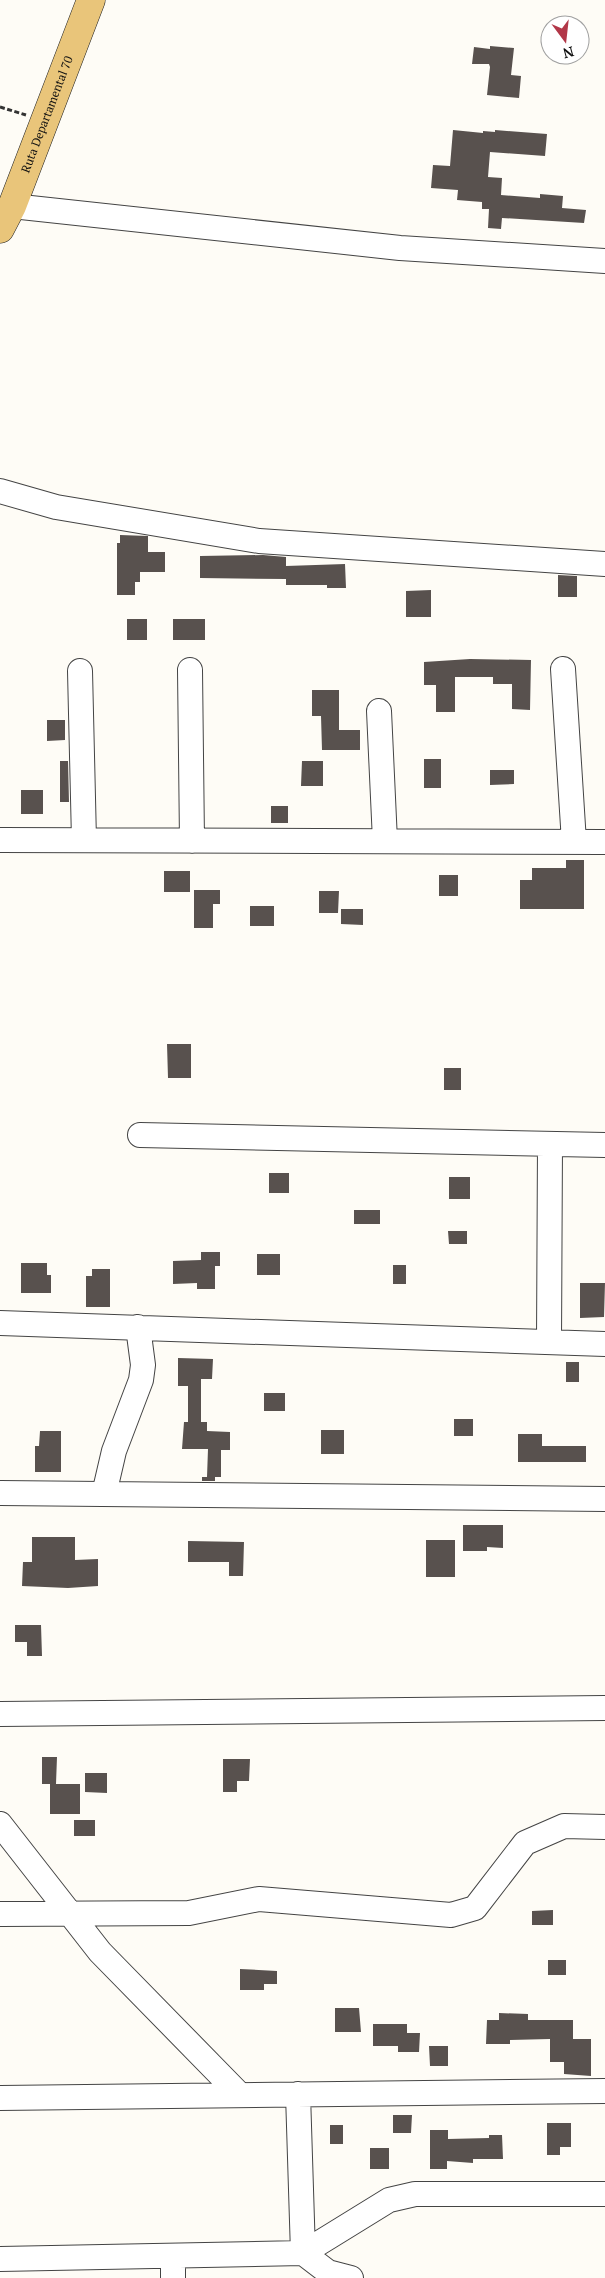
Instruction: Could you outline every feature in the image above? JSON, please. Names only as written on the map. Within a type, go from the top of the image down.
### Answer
[{"type":"main road","name":"Ruta Departamental 70","points":[[6,218],[91,0]]},
{"type":"street","points":[[6,218],[400,248],[605,261]]},
{"type":"street","points":[[0,491],[56,507],[259,540],[605,564]]},
{"type":"street","points":[[563,669],[574,842]]},
{"type":"street","points":[[190,670],[192,841]]},
{"type":"street","points":[[80,671],[84,840]]},
{"type":"street","points":[[379,711],[385,841]]},
{"type":"street","points":[[0,840],[605,842]]},
{"type":"street","points":[[140,1135],[605,1145]]},
{"type":"street","points":[[549,1342],[550,1144]]},
{"type":"street","points":[[0,1323],[605,1344]]},
{"type":"street","points":[[104,1494],[114,1451],[141,1380],[143,1365],[138,1327]]},
{"type":"street","points":[[0,1493],[605,1499]]},
{"type":"street","points":[[0,1714],[605,1708]]},
{"type":"street","points":[[0,1824],[100,1952],[240,2095]]},
{"type":"street","points":[[0,1914],[189,1913],[260,1899],[451,1915],[475,1908],[525,1843],[564,1826],[605,1827]]},
{"type":"street","points":[[0,2098],[605,2091]]},
{"type":"street","points":[[298,2094],[303,2254]]},
{"type":"street","points":[[0,2259],[173,2267],[303,2254],[389,2200],[414,2194],[605,2194]]},
{"type":"street","points":[[303,2254],[328,2272],[351,2278]]},
{"type":"building","points":[[490,46],[514,48],[511,75],[521,76],[519,98],[487,95],[489,64],[472,64],[474,47],[490,49]]},
{"type":"building","points":[[453,130],[483,133],[483,131],[495,132],[495,130],[547,134],[545,156],[490,152],[488,177],[502,178],[501,195],[540,198],[540,194],[563,196],[562,208],[586,210],[584,223],[502,218],[501,229],[488,228],[489,209],[482,209],[482,202],[457,200],[458,190],[431,188],[433,165],[450,166]]},
{"type":"building","points":[[120,535],[148,536],[148,552],[165,552],[165,572],[140,572],[140,582],[135,582],[135,595],[117,595],[117,543],[120,543]]},
{"type":"building","points":[[263,555],[286,557],[286,566],[345,564],[346,588],[327,588],[327,585],[286,585],[286,579],[200,578],[200,556]]},
{"type":"building","points":[[558,575],[577,576],[577,597],[558,597]]},
{"type":"building","points":[[431,590],[431,617],[406,617],[406,591]]},
{"type":"building","points":[[127,619],[147,619],[147,640],[127,640]]},
{"type":"building","points":[[173,619],[205,619],[205,640],[173,640]]},
{"type":"building","points":[[470,659],[531,660],[530,710],[512,709],[512,684],[493,684],[493,677],[455,677],[455,712],[436,712],[436,685],[424,685],[424,662]]},
{"type":"building","points":[[312,690],[339,690],[339,730],[360,730],[360,750],[322,750],[321,716],[312,716]]},
{"type":"building","points":[[47,720],[65,720],[65,740],[47,741]]},
{"type":"building","points":[[424,759],[441,759],[441,788],[424,788]]},
{"type":"building","points":[[60,761],[68,761],[69,802],[60,802]]},
{"type":"building","points":[[302,761],[323,761],[323,786],[301,786]]},
{"type":"building","points":[[490,770],[514,770],[514,784],[490,785]]},
{"type":"building","points":[[21,790],[43,790],[43,814],[21,814]]},
{"type":"building","points":[[271,806],[288,806],[288,823],[271,823]]},
{"type":"building","points":[[566,860],[584,860],[584,909],[520,909],[520,880],[532,880],[532,868],[566,868]]},
{"type":"building","points":[[164,871],[190,871],[190,892],[164,892]]},
{"type":"building","points":[[439,875],[458,875],[458,896],[439,896]]},
{"type":"building","points":[[194,890],[220,890],[220,904],[213,904],[213,928],[194,928]]},
{"type":"building","points":[[319,891],[339,891],[338,913],[319,913]]},
{"type":"building","points":[[250,906],[274,906],[274,926],[250,926]]},
{"type":"building","points":[[341,909],[363,909],[363,925],[341,924]]},
{"type":"building","points":[[167,1044],[191,1044],[191,1078],[168,1078]]},
{"type":"building","points":[[444,1068],[461,1068],[461,1090],[444,1090]]},
{"type":"building","points":[[269,1173],[289,1173],[289,1193],[269,1193]]},
{"type":"building","points":[[449,1177],[470,1177],[470,1199],[449,1199]]},
{"type":"building","points":[[354,1210],[380,1210],[380,1224],[354,1224]]},
{"type":"building","points":[[448,1231],[467,1231],[467,1244],[449,1244]]},
{"type":"building","points":[[201,1252],[220,1252],[220,1266],[215,1266],[215,1289],[197,1289],[197,1283],[173,1284],[173,1261],[201,1260]]},
{"type":"building","points":[[257,1254],[280,1254],[280,1275],[257,1275]]},
{"type":"building","points":[[21,1263],[47,1263],[47,1275],[51,1275],[51,1293],[21,1293]]},
{"type":"building","points":[[393,1265],[406,1265],[406,1284],[393,1284]]},
{"type":"building","points":[[92,1269],[110,1269],[110,1307],[86,1307],[86,1276],[92,1276]]},
{"type":"building","points":[[580,1283],[605,1283],[604,1317],[580,1318]]},
{"type":"building","points":[[178,1358],[213,1359],[212,1379],[201,1379],[201,1422],[207,1422],[207,1431],[230,1432],[230,1450],[221,1450],[221,1477],[215,1477],[215,1481],[202,1481],[202,1477],[207,1477],[208,1449],[182,1449],[184,1422],[188,1422],[188,1386],[178,1386]]},
{"type":"building","points":[[566,1362],[579,1362],[579,1382],[566,1382]]},
{"type":"building","points":[[264,1393],[285,1393],[285,1411],[264,1411]]},
{"type":"building","points":[[454,1419],[473,1419],[473,1436],[454,1436]]},
{"type":"building","points":[[321,1430],[344,1430],[344,1454],[321,1454]]},
{"type":"building","points":[[40,1431],[61,1431],[61,1472],[35,1472],[35,1446],[39,1446]]},
{"type":"building","points":[[518,1434],[542,1434],[542,1446],[586,1446],[586,1462],[518,1462]]},
{"type":"building","points":[[463,1525],[503,1525],[503,1548],[487,1547],[487,1551],[463,1551]]},
{"type":"building","points":[[32,1537],[75,1537],[75,1560],[98,1559],[98,1586],[68,1588],[22,1586],[23,1562],[32,1562]]},
{"type":"building","points":[[426,1540],[455,1540],[455,1577],[426,1577]]},
{"type":"building","points":[[188,1541],[244,1542],[243,1576],[229,1576],[229,1562],[188,1562]]},
{"type":"building","points":[[15,1625],[41,1625],[42,1656],[27,1656],[27,1642],[15,1642]]},
{"type":"building","points":[[42,1757],[57,1757],[56,1784],[80,1784],[80,1814],[50,1814],[50,1784],[42,1784]]},
{"type":"building","points":[[223,1759],[250,1759],[249,1781],[237,1781],[237,1792],[223,1792]]},
{"type":"building","points":[[85,1773],[107,1773],[107,1793],[85,1792]]},
{"type":"building","points":[[74,1820],[95,1820],[95,1836],[74,1836]]},
{"type":"building","points":[[553,1910],[553,1925],[532,1925],[532,1911]]},
{"type":"building","points":[[548,1960],[566,1960],[566,1975],[548,1975]]},
{"type":"building","points":[[240,1969],[277,1971],[277,1984],[264,1984],[264,1990],[240,1990]]},
{"type":"building","points":[[335,2008],[359,2008],[361,2032],[335,2032]]},
{"type":"building","points":[[499,2013],[528,2014],[528,2020],[573,2020],[573,2039],[591,2039],[591,2076],[564,2074],[564,2062],[550,2062],[550,2039],[510,2040],[510,2044],[486,2044],[487,2020],[499,2020]]},
{"type":"building","points":[[373,2024],[407,2024],[407,2033],[420,2033],[419,2052],[398,2052],[398,2046],[373,2046]]},
{"type":"building","points":[[429,2046],[448,2046],[448,2066],[430,2066]]},
{"type":"building","points":[[393,2115],[412,2115],[411,2133],[393,2133]]},
{"type":"building","points":[[547,2123],[571,2123],[571,2147],[560,2147],[560,2155],[547,2155]]},
{"type":"building","points":[[330,2125],[343,2125],[343,2144],[330,2144]]},
{"type":"building","points":[[430,2130],[448,2130],[448,2139],[489,2138],[489,2135],[502,2135],[503,2159],[473,2159],[473,2163],[447,2161],[447,2169],[430,2169]]},
{"type":"building","points":[[370,2148],[389,2148],[389,2169],[370,2169]]}]
